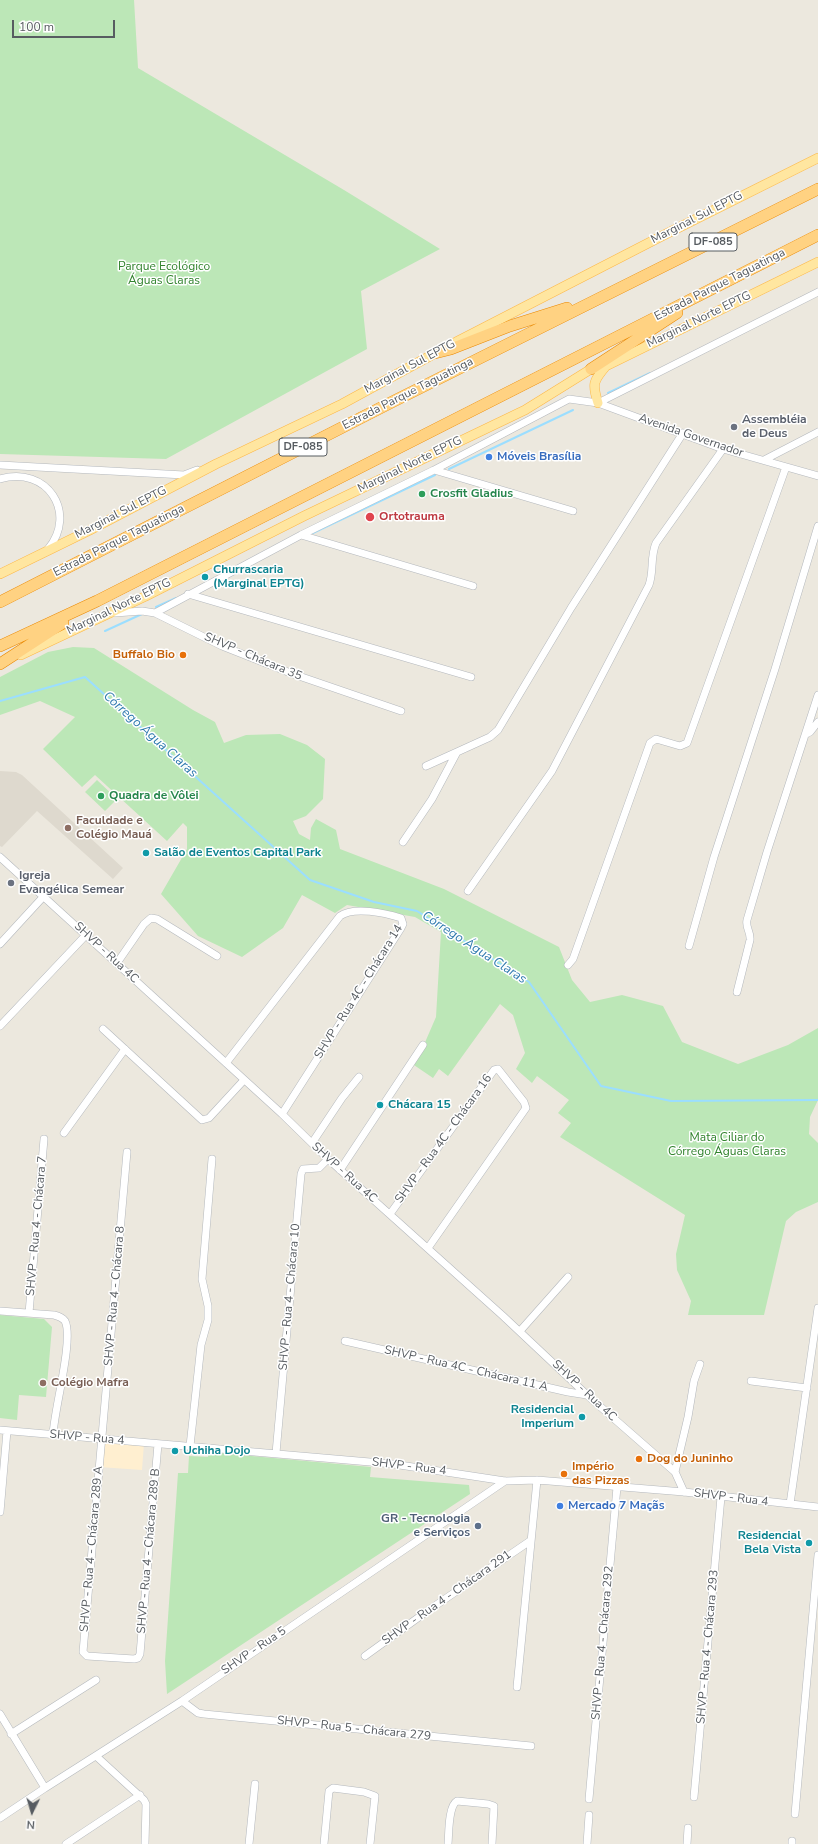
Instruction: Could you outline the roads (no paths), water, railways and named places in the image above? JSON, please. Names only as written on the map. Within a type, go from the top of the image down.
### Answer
[{"type":"highway","name":"Estrada Parque Taguatinga","points":[[0,602],[394,401],[607,296],[818,189]]},
{"type":"highway","name":"Estrada Parque Taguatinga","points":[[0,646],[97,601],[818,235]]},
{"type":"highway","points":[[590,370],[728,281]]},
{"type":"highway","points":[[435,353],[451,349],[510,326],[607,296]]},
{"type":"highway","points":[[0,664],[97,601]]},
{"type":"main road","name":"Marginal Sul EPTG","points":[[0,574],[48,549],[90,530],[216,464],[342,404],[435,353],[662,236],[818,158]]},
{"type":"main road","name":"Marginal Norte EPTG","points":[[0,664],[525,410],[590,370],[606,366],[818,262]]},
{"type":"main road","points":[[598,403],[594,391],[594,382],[606,366]]},
{"type":"street","points":[[598,403],[818,292]]},
{"type":"street","name":"Avenida Governador","points":[[434,470],[569,399],[598,403],[723,448],[818,476]]},
{"type":"street","points":[[764,460],[818,432]]},
{"type":"street","points":[[426,766],[490,737],[498,730],[571,608],[683,433]]},
{"type":"street","points":[[468,892],[552,771],[649,585],[652,576],[652,556],[656,543],[723,448]]},
{"type":"street","points":[[0,465],[184,475],[216,464]]},
{"type":"street","points":[[568,965],[573,959],[650,743],[656,739],[680,746],[687,743],[786,467]]},
{"type":"street","points":[[155,613],[188,594],[301,535],[434,470],[573,511]]},
{"type":"street","points":[[0,479],[17,476],[26,477],[34,479],[49,490],[59,510],[60,522],[54,543],[48,549]]},
{"type":"street","points":[[689,946],[714,857],[775,669],[818,526]]},
{"type":"street","points":[[301,535],[473,586]]},
{"type":"street","points":[[188,594],[471,677]]},
{"type":"street","name":"SHVP - Chácara 35","points":[[105,614],[128,611],[155,613],[222,646],[308,680],[401,711]]},
{"type":"street","points":[[737,992],[750,940],[750,933],[746,926],[747,920],[767,852],[818,695]]},
{"type":"street","points":[[806,734],[810,732],[818,722]]},
{"type":"street","points":[[403,842],[432,799],[457,752]]},
{"type":"street","name":"SHVP - Rua 4C","points":[[0,856],[282,1114],[340,1170],[520,1331],[587,1395],[675,1472],[684,1492]]},
{"type":"street","points":[[1,942],[44,896]]},
{"type":"street","name":"SHVP - Rua 4C - Chácara 14","points":[[226,1063],[340,916],[345,912],[353,911],[391,915],[401,918],[403,924],[401,928],[282,1114]]},
{"type":"street","points":[[117,963],[144,924],[151,918],[157,919],[217,956]]},
{"type":"street","points":[[0,1026],[86,935]]},
{"type":"street","points":[[104,1029],[202,1120],[208,1118],[244,1080]]},
{"type":"street","points":[[340,1170],[423,1045]]},
{"type":"street","points":[[64,1133],[125,1049]]},
{"type":"street","name":"SHVP - Rua 4C - Chácara 16","points":[[390,1214],[493,1071],[498,1069],[525,1104],[525,1111],[428,1248]]},
{"type":"street","points":[[312,1143],[342,1098],[359,1077]]},
{"type":"street","name":"SHVP - Rua 4 - Chácara 7","points":[[29,1313],[44,1139]]},
{"type":"street","name":"SHVP - Rua 4 - Chácara 8","points":[[101,1440],[112,1343],[127,1152]]},
{"type":"street","points":[[190,1446],[200,1351],[208,1320],[208,1306],[202,1279],[212,1159]]},
{"type":"street","name":"SHVP - Rua 4 - Chácara 10","points":[[276,1454],[301,1174],[303,1170],[319,1168],[328,1159]]},
{"type":"street","points":[[520,1331],[568,1277]]},
{"type":"street","points":[[790,1504],[818,1308]]},
{"type":"street","name":"SHVP - Rua 4 - Chácara 7","points":[[0,1311],[61,1317],[67,1328],[64,1369],[53,1435]]},
{"type":"street","name":"SHVP - Rua 4C - Chácara 11 A","points":[[345,1341],[568,1392],[587,1395]]},
{"type":"street","points":[[675,1472],[688,1417],[694,1381],[700,1364]]},
{"type":"street","points":[[751,1381],[807,1388]]},
{"type":"street","points":[[0,1512],[3,1430]]},
{"type":"street","name":"SHVP - Rua 4","points":[[3,1430],[101,1440],[190,1446],[393,1464],[505,1481],[537,1480],[684,1492],[818,1507]]},
{"type":"street","name":"SHVP - Rua 4 - Chácara 289 A","points":[[101,1440],[83,1652],[87,1656],[138,1658]]},
{"type":"street","name":"SHVP - Rua 4 - Chácara 289 B","points":[[138,1658],[141,1649],[158,1444]]},
{"type":"street","name":"SHVP - Rua 4 - Chácara 291","points":[[517,1687],[537,1480]]},
{"type":"street","name":"SHVP - Rua 5","points":[[0,1818],[44,1788],[182,1701],[505,1481]]},
{"type":"street","name":"SHVP - Rua 4 - Chácara 292","points":[[589,1799],[617,1487]]},
{"type":"street","name":"SHVP - Rua 4 - Chácara 293","points":[[694,1797],[721,1497]]},
{"type":"street","name":"SHVP - Rua 4 - Chácara 291","points":[[365,1656],[426,1612],[530,1541]]},
{"type":"street","points":[[795,1814],[818,1555]]},
{"type":"street","points":[[11,1734],[96,1680]]},
{"type":"street","name":"SHVP - Rua 5 - Chácara 279","points":[[182,1701],[198,1713],[204,1714],[531,1746]]},
{"type":"street","points":[[0,1714],[44,1788]]},
{"type":"street","points":[[96,1756],[140,1795],[146,1804],[146,1844]]},
{"type":"street","points":[[249,1844],[255,1784]]},
{"type":"street","points":[[324,1844],[329,1791],[333,1788],[370,1793],[375,1796],[370,1844]]},
{"type":"street","points":[[66,1844],[140,1795]]},
{"type":"street","points":[[448,1844],[451,1809],[454,1802],[457,1801],[494,1806],[492,1844]]},
{"type":"street","points":[[586,1844],[589,1816]]},
{"type":"street","points":[[687,1844],[688,1828]]},
{"type":"waterway","points":[[608,393],[650,373]]},
{"type":"waterway","points":[[449,469],[573,410]]},
{"type":"waterway","points":[[313,533],[435,475]]},
{"type":"waterway","points":[[156,607],[176,598]]},
{"type":"waterway","points":[[105,631],[142,614]]},
{"type":"waterway","name":"Córrego Água Claras","points":[[0,701],[85,677],[310,880],[374,902],[417,911],[529,982],[601,1086],[671,1101],[818,1100]]},
{"type":"place","name":"Assembléia de Deus","points":[[734,427]]},
{"type":"place","name":"Móveis Brasília","points":[[489,457]]},
{"type":"place","name":"Crosfit Gladius","points":[[422,494]]},
{"type":"place","name":"Ortotrauma","points":[[370,517]]},
{"type":"place","name":"Churrascaria (Marginal EPTG)","points":[[205,577]]},
{"type":"place","name":"Buffalo Bio","points":[[183,655]]},
{"type":"place","name":"Quadra de Vôlei","points":[[101,796]]},
{"type":"place","name":"Faculdade e Colégio Mauá","points":[[68,828]]},
{"type":"place","name":"Salão de Eventos Capital Park","points":[[146,853]]},
{"type":"place","name":"Igreja Evangélica Semear","points":[[11,883]]},
{"type":"place","name":"Chácara 15","points":[[380,1105]]},
{"type":"place","name":"Colégio Mafra","points":[[43,1383]]},
{"type":"place","name":"Residencial Imperium","points":[[582,1417]]},
{"type":"place","name":"Uchiha Dojo","points":[[175,1451]]},
{"type":"place","name":"Dog do Juninho","points":[[639,1459]]},
{"type":"place","name":"Império das Pizzas","points":[[564,1474]]},
{"type":"place","name":"Mercado 7 Maçãs","points":[[560,1506]]},
{"type":"place","name":"GR - Tecnologia e Serviços","points":[[478,1526]]},
{"type":"place","name":"Residencial Bela Vista","points":[[809,1543]]},
{"type":"park label","name":"Parque Ecológico Águas Claras","points":[[164,274]]},
{"type":"park label","name":"Mata Ciliar do Córrego Águas Claras","points":[[727,1145]]}]
